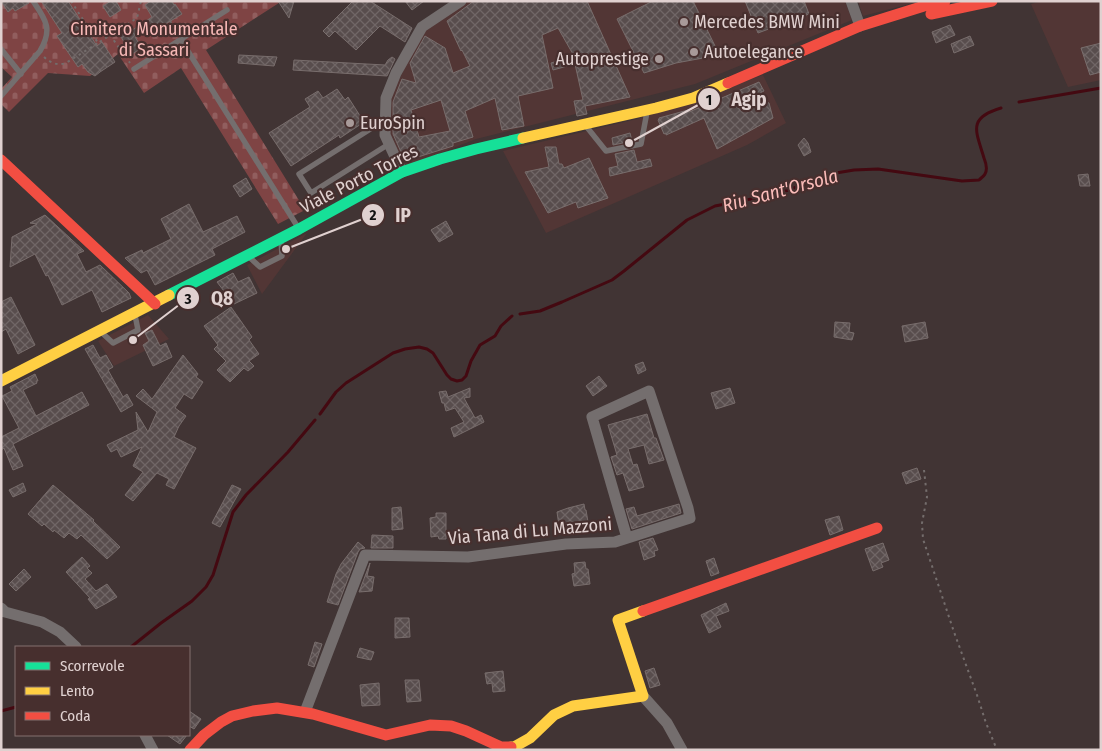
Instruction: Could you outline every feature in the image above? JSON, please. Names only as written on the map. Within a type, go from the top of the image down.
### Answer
[{"type":"main road","name":"Viale Porto Torres","points":[[1,381],[248,256],[402,172],[476,149],[693,98],[860,26],[945,1]]},
{"type":"main road","name":"Viale Porto Torres","points":[[812,47],[913,18],[992,1]]},
{"type":"main road","points":[[1,160],[155,304]]},
{"type":"main road","points":[[190,750],[204,735],[232,716],[277,708],[305,712],[386,735],[430,725],[451,726],[501,747],[514,748],[530,738],[554,715],[573,706],[642,696],[618,620],[878,528]]},
{"type":"street","points":[[402,172],[385,135],[386,98],[396,73],[422,27],[461,1]]},
{"type":"street","points":[[851,1],[860,26]]},
{"type":"street","name":"Via Tana di Lu Mazzoni","points":[[305,712],[365,555],[468,557],[566,544],[615,542],[690,518],[649,391],[592,417],[627,538]]},
{"type":"street","points":[[1,608],[5,612],[42,622],[60,632],[75,646]]},
{"type":"street","points":[[642,696],[667,723],[682,750]]},
{"type":"street","points":[[146,736],[153,750]]},
{"type":"lane","points":[[1,96],[43,46],[48,25],[33,1]]},
{"type":"lane","points":[[134,69],[228,10]]},
{"type":"lane","points":[[181,40],[299,229]]},
{"type":"lane","points":[[1,49],[21,74]]},
{"type":"lane","points":[[585,124],[606,151],[642,144],[647,110]]},
{"type":"lane","points":[[385,127],[372,128],[299,174],[311,194],[389,144]]},
{"type":"lane","points":[[100,332],[113,343],[138,330],[135,314]]},
{"type":"path","points":[[71,1],[98,43]]},
{"type":"path","points":[[40,51],[49,61],[55,64],[61,65],[66,63],[137,18],[141,1]]},
{"type":"path","points":[[170,21],[181,40]]},
{"type":"path","points":[[110,35],[134,69]]},
{"type":"path","points":[[924,470],[927,497],[922,523],[923,539],[954,632],[997,750]]},
{"type":"shaded area","points":[[469,1],[845,1],[852,20],[695,84],[476,139],[404,167],[389,134],[390,98],[424,32]]},
{"type":"shaded area","points":[[858,1],[921,1],[863,16]]},
{"type":"shaded area","points":[[1042,1],[1101,1],[1101,80],[1068,87],[1031,4]]},
{"type":"shaded area","points":[[763,75],[786,123],[747,145],[546,233],[503,151],[637,119]]},
{"type":"shaded area","points":[[307,233],[262,294],[247,265]]},
{"type":"shaded area","points":[[148,315],[169,339],[114,366],[98,341]]},
{"type":"green space","name":"Cimitero Monumentale di Sassari","points":[[1,1],[282,1],[206,50],[305,210],[278,224],[181,68],[144,93],[118,54],[90,76],[48,73],[9,112],[1,104],[1,89],[12,77],[1,67]]},
{"type":"building","points":[[1,1],[28,1],[29,3],[15,11],[13,8],[8,12]]},
{"type":"building","points":[[41,1],[68,1],[97,46],[102,42],[115,62],[95,76],[88,72],[82,64],[78,67],[57,36],[62,33]]},
{"type":"building","points":[[111,1],[116,1],[121,10],[110,17],[103,6]]},
{"type":"building","points":[[151,1],[172,1],[182,14],[159,28],[156,24],[135,37],[142,48],[132,54],[119,34],[129,28],[131,31],[152,17],[145,5]]},
{"type":"building","points":[[278,1],[294,1],[289,18]]},
{"type":"building","points":[[353,1],[370,1],[412,28],[405,42],[380,26],[356,50],[335,31],[329,37],[323,31]]},
{"type":"building","points":[[405,1],[424,1],[412,10]]},
{"type":"building","points":[[474,1],[587,1],[630,97],[585,106],[587,114],[577,116],[574,101],[583,100],[575,64],[553,70],[551,63],[574,56],[558,28],[542,35],[553,88],[518,96],[524,126],[502,130],[495,98],[465,111],[473,137],[453,143],[453,146],[405,161],[393,134],[393,102],[402,79],[416,83],[410,63],[425,36],[445,48],[453,73],[470,66],[447,21]],"holes":[[[441,100],[450,131],[419,137],[411,110]]]},
{"type":"building","points":[[653,1],[693,1],[717,50],[703,58],[676,63],[644,73],[617,19]]},
{"type":"building","points":[[745,1],[804,1],[809,14],[758,33]]},
{"type":"building","points":[[950,25],[955,35],[936,43],[932,32]]},
{"type":"building","points":[[970,36],[974,45],[954,53],[951,44]]},
{"type":"building","points":[[1101,43],[1101,72],[1090,75],[1081,48]]},
{"type":"building","points":[[239,55],[277,57],[274,66],[238,63]]},
{"type":"building","points":[[392,57],[395,59],[387,76],[293,70],[294,60],[385,65]]},
{"type":"building","points":[[759,82],[764,91],[754,96],[769,103],[773,118],[717,149],[704,118],[666,135],[666,133],[664,134],[658,120],[659,118],[688,110],[689,112]]},
{"type":"building","points":[[337,89],[345,100],[348,97],[364,122],[340,138],[339,135],[291,166],[269,133],[310,107],[305,99],[318,91],[323,98]]},
{"type":"building","points":[[630,133],[632,141],[613,145],[612,138]]},
{"type":"building","points":[[804,138],[811,152],[804,156],[798,145]]},
{"type":"building","points":[[545,147],[556,147],[559,164],[562,164],[564,168],[589,158],[608,198],[578,208],[576,202],[548,213],[525,172],[549,167]]},
{"type":"building","points":[[634,150],[637,162],[650,159],[652,166],[610,176],[609,168],[618,166],[615,154]]},
{"type":"building","points":[[1088,174],[1090,186],[1080,186],[1078,175]]},
{"type":"building","points":[[246,178],[252,189],[240,197],[233,186]]},
{"type":"building","points":[[189,204],[203,232],[237,216],[245,232],[212,249],[215,255],[155,285],[147,270],[141,273],[125,258],[142,250],[143,253],[171,239],[161,219]]},
{"type":"building","points":[[45,215],[84,251],[77,254],[86,272],[100,265],[129,293],[131,298],[102,312],[92,290],[62,305],[48,275],[46,276],[35,254],[10,267],[12,237],[37,224],[30,223]]},
{"type":"building","points":[[446,221],[453,234],[439,242],[431,230]]},
{"type":"building","points":[[233,273],[238,282],[249,277],[257,293],[234,304],[217,282]]},
{"type":"building","points":[[11,297],[35,345],[18,354],[6,329],[1,332],[1,302]]},
{"type":"building","points":[[231,307],[252,337],[249,340],[259,354],[249,361],[254,366],[248,371],[244,368],[230,382],[217,370],[226,361],[214,349],[218,345],[204,326]]},
{"type":"building","points":[[835,322],[850,323],[849,332],[854,333],[852,340],[834,337]]},
{"type":"building","points":[[925,322],[928,338],[905,342],[902,326]]},
{"type":"building","points":[[152,330],[160,346],[166,343],[172,357],[153,366],[143,345],[149,341],[145,333]]},
{"type":"building","points":[[93,345],[100,358],[106,355],[113,367],[108,370],[123,397],[127,394],[133,405],[121,412],[85,349]]},
{"type":"building","points":[[183,355],[198,374],[196,377],[203,382],[192,399],[184,394],[175,408],[186,416],[174,437],[196,448],[174,489],[166,485],[169,479],[157,473],[133,501],[125,495],[143,472],[133,466],[142,447],[121,457],[117,449],[111,452],[107,445],[138,430],[136,412],[148,432],[157,412],[136,396],[143,389],[152,399]]},
{"type":"building","points":[[643,362],[646,370],[638,374],[635,365]]},
{"type":"building","points":[[35,374],[37,383],[23,390],[36,416],[82,392],[89,405],[13,444],[23,466],[13,470],[4,448],[1,450],[1,437],[19,428],[2,396],[12,391],[10,387]]},
{"type":"building","points":[[599,376],[607,386],[593,396],[586,386]]},
{"type":"building","points":[[470,388],[470,397],[464,398],[475,418],[481,415],[484,422],[454,437],[451,428],[464,422],[455,408],[446,411],[439,392],[446,391],[448,397]]},
{"type":"building","points":[[730,388],[735,403],[716,409],[711,393]]},
{"type":"building","points":[[647,414],[654,438],[656,438],[664,460],[649,464],[644,445],[628,449],[633,465],[637,464],[644,487],[629,491],[623,473],[617,475],[611,457],[617,455],[608,425]]},
{"type":"building","points":[[917,468],[921,479],[906,484],[902,473]]},
{"type":"building","points":[[23,483],[26,491],[13,497],[9,490]]},
{"type":"building","points":[[53,485],[94,520],[120,547],[107,559],[81,535],[77,539],[69,533],[64,538],[44,524],[42,526],[28,514]]},
{"type":"building","points":[[232,485],[241,489],[220,527],[212,523]]},
{"type":"building","points":[[584,504],[588,522],[573,524],[573,526],[559,526],[557,512]]},
{"type":"building","points":[[679,504],[681,513],[632,529],[626,509],[634,507],[637,516]]},
{"type":"building","points":[[401,507],[403,529],[392,530],[392,508]]},
{"type":"building","points":[[436,513],[446,513],[446,539],[439,539],[438,536],[431,537],[430,518],[436,517]]},
{"type":"building","points":[[839,516],[843,530],[830,535],[825,520]]},
{"type":"building","points":[[372,535],[393,536],[393,548],[371,548]]},
{"type":"building","points":[[653,538],[658,550],[654,551],[655,556],[644,560],[639,542]]},
{"type":"building","points":[[358,542],[365,548],[360,549],[358,552],[338,605],[327,602],[341,564]]},
{"type":"building","points":[[883,543],[889,560],[881,563],[883,567],[873,571],[865,549]]},
{"type":"building","points":[[82,557],[90,566],[87,568],[92,573],[85,579],[96,591],[107,584],[117,597],[96,609],[88,599],[90,598],[66,572]]},
{"type":"building","points":[[714,558],[719,573],[711,576],[706,561]]},
{"type":"building","points":[[585,562],[590,584],[574,586],[572,574],[575,573],[574,563]]},
{"type":"building","points":[[370,563],[367,576],[374,577],[372,591],[359,592]]},
{"type":"building","points":[[24,569],[31,577],[16,591],[9,584]]},
{"type":"building","points":[[726,603],[729,611],[716,616],[721,627],[709,633],[701,615]]},
{"type":"building","points":[[395,618],[409,618],[410,637],[395,638]]},
{"type":"building","points":[[315,642],[322,644],[314,667],[308,665]]},
{"type":"building","points":[[360,648],[374,652],[371,660],[357,657]]},
{"type":"building","points":[[654,668],[660,685],[650,688],[645,671]]},
{"type":"building","points":[[503,671],[505,691],[493,692],[492,683],[487,684],[485,673]]},
{"type":"building","points":[[405,680],[419,680],[421,701],[407,702]]},
{"type":"building","points":[[379,683],[380,705],[362,706],[360,685]]},
{"type":"building","points":[[190,712],[201,719],[194,729],[190,727]]},
{"type":"building","points":[[168,736],[186,736],[180,744]]},
{"type":"waterway","name":"Riu Sant'Orsola","points":[[1019,102],[1101,88]]},
{"type":"waterway","name":"Riu Sant'Orsola","points":[[520,314],[540,311],[612,280],[687,220],[715,206],[777,194],[836,173],[854,170],[878,169],[962,181],[979,180],[985,175],[987,168],[977,127],[983,116],[1001,108]]},
{"type":"waterway","name":"Riu Sant'Orsola","points":[[320,414],[336,392],[346,383],[393,353],[405,349],[419,347],[427,349],[433,353],[451,379],[462,380],[466,376],[471,361],[480,345],[495,336],[501,326],[512,316]]},
{"type":"waterway","name":"Riu Sant'Orsola","points":[[132,646],[192,601],[206,587],[213,575],[233,512],[246,495],[288,452],[315,420]]},
{"type":"waterway","name":"Riu Sant'Orsola","points":[[1,711],[15,707]]},
{"type":"traffic: fast","points":[[169,295],[299,229],[402,172],[440,159],[523,138]]},
{"type":"traffic: slow","points":[[523,138],[656,108],[693,98],[728,83]]},
{"type":"traffic: slow","points":[[1,381],[169,295]]},
{"type":"traffic: slow","points":[[511,747],[530,738],[554,715],[573,706],[643,696],[618,620],[643,611]]},
{"type":"traffic: jam","points":[[728,83],[860,26],[945,1]]},
{"type":"traffic: jam","points":[[931,14],[992,1]]},
{"type":"traffic: jam","points":[[1,160],[155,304]]},
{"type":"traffic: jam","points":[[643,611],[877,528]]},
{"type":"traffic: jam","points":[[190,750],[204,735],[232,716],[277,708],[313,714],[386,735],[430,725],[451,726],[501,747],[511,747]]},
{"type":"place","name":"Mercedes BMW Mini","points":[[684,22]]},
{"type":"place","name":"Autoelegance","points":[[694,52]]},
{"type":"place","name":"Autoprestige","points":[[659,59]]},
{"type":"place","name":"EuroSpin","points":[[350,123]]},
{"type":"place","name":"Agip","points":[[629,143]]},
{"type":"place","name":"IP","points":[[286,249]]},
{"type":"place","name":"Q8","points":[[133,340]]}]
